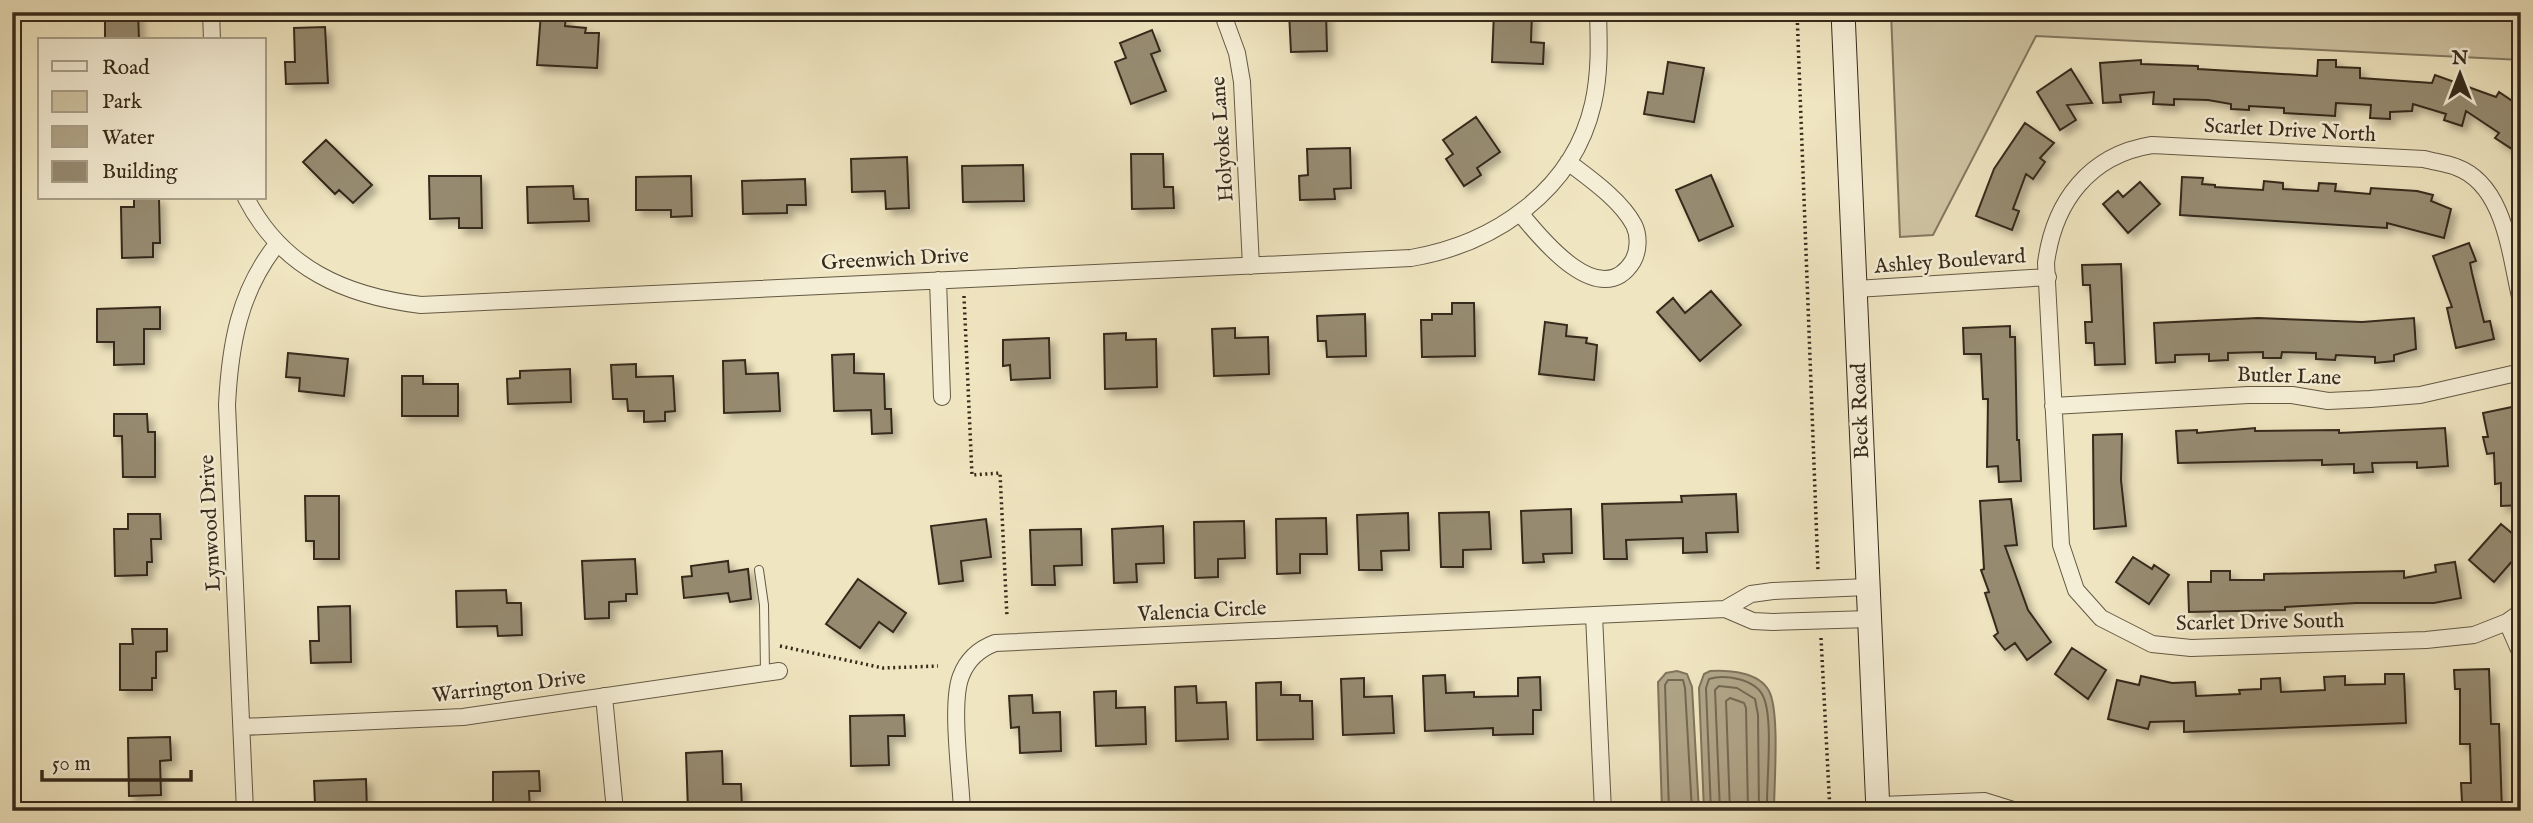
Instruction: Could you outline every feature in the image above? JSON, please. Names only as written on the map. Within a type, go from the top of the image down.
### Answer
[{"type":"main road","name":"Beck Road","points":[[1843,12],[1877,806]]},
{"type":"street","points":[[211,12],[212,38]]},
{"type":"street","name":"Holyoke Lane","points":[[1222,12],[1237,53],[1242,82],[1251,266]]},
{"type":"street","name":"Greenwich Drive","points":[[247,200],[278,244],[308,269],[347,290],[382,300],[421,305],[1411,258],[1440,253],[1498,230],[1520,213],[1568,162],[1593,106],[1599,54],[1598,12]]},
{"type":"street","name":"Scarlet Drive North","points":[[2048,276],[2046,263],[2050,234],[2066,200],[2089,172],[2127,149],[2152,145],[2424,159],[2458,167],[2481,182],[2496,204],[2521,301]]},
{"type":"street","points":[[1520,213],[1577,271],[1603,279],[1625,270],[1636,252],[1635,227],[1621,208],[1568,162]]},
{"type":"street","name":"Lynwood Drive","points":[[245,811],[227,405],[229,362],[235,324],[247,293],[263,262],[278,244]]},
{"type":"street","name":"Ashley Boulevard","points":[[1856,289],[2048,276]]},
{"type":"street","name":"Scarlet Drive South","points":[[2048,276],[2061,545],[2076,590],[2101,618],[2152,644],[2191,648],[2246,648],[2426,640],[2474,635],[2507,622],[2521,612]]},
{"type":"street","points":[[938,279],[943,397]]},
{"type":"street","name":"Butler Lane","points":[[2053,406],[2248,395],[2292,395],[2328,401],[2370,399],[2420,395],[2521,372]]},
{"type":"street","name":"Valencia Circle","points":[[1725,609],[1751,594],[1868,587]]},
{"type":"street","name":"Valencia Circle","points":[[962,811],[958,687],[970,660],[985,647],[995,643],[1725,609],[1753,621],[1870,619]]},
{"type":"street","points":[[1594,615],[1603,811]]},
{"type":"street","points":[[2507,622],[2521,654]]},
{"type":"street","name":"Warrington Drive","points":[[242,727],[463,717],[772,672]]},
{"type":"street","points":[[604,696],[615,811]]},
{"type":"lane","points":[[759,570],[772,672]]},
{"type":"lane","points":[[1877,806],[1985,797],[2030,811]]},
{"type":"path","points":[[1797,12],[1819,589]]},
{"type":"path","points":[[962,254],[972,475],[1000,473],[1007,617]]},
{"type":"path","points":[[1820,621],[1830,811]]},
{"type":"path","points":[[780,646],[883,668],[938,666]]},
{"type":"green space","points":[[1891,12],[2521,12],[2521,60],[2036,36],[1933,235],[1900,237]]},
{"type":"water","points":[[1677,671],[1687,674],[1692,687],[1699,811],[1662,811],[1658,682],[1666,673]]},
{"type":"water","points":[[1710,671],[1751,676],[1769,691],[1775,731],[1774,811],[1704,811],[1699,688],[1704,674]]},
{"type":"building","points":[[105,12],[138,12],[139,38],[105,38]]},
{"type":"building","points":[[1289,12],[1326,12],[1327,51],[1291,52]]},
{"type":"building","points":[[1494,12],[1532,12],[1531,42],[1544,43],[1543,64],[1492,62]]},
{"type":"building","points":[[541,13],[566,15],[565,26],[586,28],[585,33],[599,33],[597,68],[537,65]]},
{"type":"building","points":[[325,27],[328,83],[286,84],[285,62],[295,62],[294,28]]},
{"type":"building","points":[[1152,30],[1160,51],[1151,54],[1166,91],[1131,104],[1115,62],[1126,58],[1120,43]]},
{"type":"building","points":[[2141,60],[2141,64],[2317,76],[2318,60],[2336,60],[2336,67],[2360,68],[2360,78],[2432,83],[2435,75],[2496,97],[2499,92],[2521,107],[2521,135],[2512,149],[2495,138],[2499,133],[2466,111],[2462,126],[2444,120],[2446,114],[2413,104],[2412,111],[2390,112],[2390,119],[2370,118],[2371,105],[2336,103],[2335,116],[2284,113],[2284,108],[2249,106],[2249,110],[2231,109],[2231,104],[2208,100],[2174,99],[2174,105],[2153,104],[2154,92],[2120,95],[2121,102],[2103,103],[2100,63]]},
{"type":"building","points":[[1668,62],[1704,68],[1694,122],[1644,114],[1648,92],[1663,94]]},
{"type":"building","points":[[2071,69],[2092,103],[2067,105],[2076,120],[2060,130],[2037,92]]},
{"type":"building","points":[[1476,117],[1500,152],[1477,168],[1481,175],[1464,186],[1446,159],[1453,154],[1443,140]]},
{"type":"building","points":[[2025,123],[2054,143],[2040,158],[2045,162],[2033,179],[2026,174],[2013,209],[2019,211],[2012,230],[1976,216],[1994,169]]},
{"type":"building","points":[[326,140],[372,185],[353,203],[339,190],[335,194],[303,162]]},
{"type":"building","points":[[1350,148],[1351,188],[1334,189],[1335,199],[1300,200],[1299,176],[1308,175],[1307,149]]},
{"type":"building","points":[[1131,154],[1163,154],[1164,187],[1173,187],[1174,208],[1132,209]]},
{"type":"building","points":[[907,157],[909,208],[886,209],[885,191],[852,192],[851,159]]},
{"type":"building","points":[[1023,165],[1024,201],[963,202],[962,166]]},
{"type":"building","points":[[1711,175],[1733,226],[1699,241],[1676,190]]},
{"type":"building","points":[[429,176],[481,176],[482,228],[459,228],[459,218],[430,219]]},
{"type":"building","points":[[691,176],[692,216],[671,217],[671,210],[636,210],[636,177]]},
{"type":"building","points":[[2182,177],[2203,178],[2202,184],[2215,187],[2263,190],[2264,181],[2283,183],[2283,189],[2318,191],[2319,183],[2336,184],[2335,191],[2370,194],[2371,188],[2417,191],[2433,195],[2431,201],[2451,209],[2444,238],[2387,223],[2387,228],[2180,215]]},
{"type":"building","points":[[805,179],[806,205],[787,205],[787,213],[743,214],[742,181]]},
{"type":"building","points":[[2140,182],[2160,204],[2128,233],[2103,204],[2118,191],[2123,197]]},
{"type":"building","points":[[573,186],[574,199],[588,199],[589,221],[528,223],[527,187]]},
{"type":"building","points":[[134,200],[159,200],[160,243],[153,243],[153,257],[122,258],[121,207],[134,207]]},
{"type":"building","points":[[2469,243],[2476,261],[2470,263],[2484,322],[2490,321],[2494,339],[2456,348],[2447,308],[2452,307],[2433,256]]},
{"type":"building","points":[[2121,264],[2125,364],[2095,365],[2094,343],[2086,343],[2085,322],[2092,322],[2090,285],[2083,285],[2082,265]]},
{"type":"building","points":[[1711,291],[1741,325],[1700,361],[1657,312],[1673,298],[1685,313]]},
{"type":"building","points":[[1452,303],[1474,303],[1475,356],[1422,357],[1421,320],[1432,320],[1432,314],[1452,314]]},
{"type":"building","points":[[160,307],[160,329],[144,329],[144,364],[114,365],[114,342],[97,342],[97,309]]},
{"type":"building","points":[[1365,314],[1366,356],[1327,357],[1326,341],[1318,341],[1317,316]]},
{"type":"building","points":[[2258,318],[2362,322],[2414,318],[2416,349],[2394,355],[2394,361],[2375,363],[2375,357],[2336,355],[2335,360],[2316,359],[2316,353],[2282,352],[2281,358],[2263,358],[2263,352],[2228,353],[2228,360],[2209,361],[2209,354],[2175,355],[2175,362],[2156,363],[2154,323]]},
{"type":"building","points":[[1545,322],[1567,325],[1566,336],[1587,338],[1586,343],[1597,345],[1594,380],[1539,374]]},
{"type":"building","points":[[2010,326],[2010,337],[2015,337],[2017,440],[2021,481],[1999,482],[1998,466],[1987,467],[1988,399],[1983,399],[1981,354],[1964,354],[1963,328]]},
{"type":"building","points":[[1235,328],[1235,338],[1268,337],[1269,374],[1214,376],[1212,329]]},
{"type":"building","points":[[1126,333],[1126,340],[1156,339],[1157,387],[1105,389],[1104,334]]},
{"type":"building","points":[[1049,338],[1050,378],[1011,380],[1010,365],[1003,366],[1003,340]]},
{"type":"building","points":[[288,353],[348,359],[344,396],[299,391],[300,378],[286,377]]},
{"type":"building","points":[[854,354],[854,373],[884,374],[885,409],[891,409],[892,433],[872,434],[871,410],[834,411],[832,355]]},
{"type":"building","points":[[745,360],[746,374],[778,373],[780,411],[724,413],[723,361]]},
{"type":"building","points":[[636,364],[636,377],[673,376],[675,411],[665,412],[665,421],[644,422],[644,411],[628,411],[627,399],[613,399],[611,365]]},
{"type":"building","points":[[570,369],[571,402],[508,404],[507,379],[520,378],[520,371]]},
{"type":"building","points":[[402,376],[423,376],[423,384],[458,384],[458,416],[402,416]]},
{"type":"building","points":[[2512,407],[2521,452],[2521,505],[2501,506],[2501,483],[2495,484],[2494,453],[2487,454],[2483,437],[2488,437],[2483,413]]},
{"type":"building","points":[[114,414],[147,414],[148,432],[155,432],[155,477],[123,477],[122,436],[114,436]]},
{"type":"building","points":[[2255,428],[2255,431],[2339,430],[2339,433],[2445,428],[2448,466],[2417,468],[2417,462],[2372,463],[2373,472],[2354,473],[2354,464],[2322,465],[2322,460],[2178,463],[2176,431],[2197,430],[2197,433]]},
{"type":"building","points":[[2122,434],[2121,480],[2126,526],[2094,529],[2093,435]]},
{"type":"building","points":[[1736,494],[1738,532],[1706,533],[1707,552],[1683,553],[1683,538],[1626,540],[1627,559],[1604,559],[1602,504],[1682,502],[1681,496]]},
{"type":"building","points":[[305,496],[339,496],[339,559],[314,559],[314,541],[306,541]]},
{"type":"building","points":[[2011,499],[2017,545],[2005,546],[2028,610],[2051,642],[2027,660],[2015,643],[2005,650],[1994,636],[1998,633],[1985,593],[1989,592],[1981,570],[1984,569],[1980,501]]},
{"type":"building","points":[[1571,509],[1572,553],[1543,554],[1544,562],[1523,563],[1521,511]]},
{"type":"building","points":[[1489,512],[1491,549],[1463,550],[1463,567],[1441,567],[1439,513]]},
{"type":"building","points":[[1408,513],[1409,550],[1381,551],[1382,570],[1359,570],[1357,515]]},
{"type":"building","points":[[128,514],[160,514],[161,539],[151,539],[152,562],[147,562],[147,575],[115,576],[114,529],[128,529]]},
{"type":"building","points":[[1326,518],[1327,554],[1300,554],[1300,573],[1277,574],[1276,519]]},
{"type":"building","points":[[986,519],[991,557],[961,561],[963,581],[939,584],[931,526]]},
{"type":"building","points":[[1244,521],[1245,558],[1218,559],[1218,577],[1195,578],[1194,522]]},
{"type":"building","points":[[2501,524],[2521,541],[2521,551],[2494,582],[2469,560]]},
{"type":"building","points":[[1163,526],[1164,563],[1136,564],[1137,582],[1114,583],[1112,529]]},
{"type":"building","points":[[1081,529],[1082,565],[1054,566],[1055,585],[1032,585],[1030,530]]},
{"type":"building","points":[[2133,557],[2152,569],[2154,565],[2169,575],[2149,604],[2116,582]]},
{"type":"building","points":[[635,559],[637,594],[626,594],[626,601],[609,602],[609,618],[585,619],[582,561]]},
{"type":"building","points":[[728,561],[729,572],[748,569],[751,599],[730,602],[728,593],[684,598],[682,577],[692,576],[691,566]]},
{"type":"building","points":[[2455,562],[2461,598],[2434,603],[2356,603],[2285,607],[2285,610],[2189,612],[2188,582],[2211,582],[2211,571],[2230,571],[2230,580],[2264,580],[2264,574],[2404,571],[2404,578],[2436,572],[2435,565]]},
{"type":"building","points":[[858,579],[906,613],[893,632],[879,622],[860,648],[826,624]]},
{"type":"building","points":[[506,590],[507,603],[521,603],[522,635],[498,636],[497,626],[457,627],[456,591]]},
{"type":"building","points":[[350,606],[351,662],[311,663],[310,641],[319,641],[318,607]]},
{"type":"building","points":[[132,629],[167,629],[167,651],[156,652],[156,678],[152,678],[152,690],[120,690],[120,644],[133,644]]},
{"type":"building","points":[[2072,648],[2106,670],[2088,699],[2055,674]]},
{"type":"building","points":[[2489,669],[2491,724],[2499,724],[2502,811],[2471,811],[2471,802],[2462,802],[2461,783],[2471,783],[2470,744],[2460,744],[2460,689],[2455,689],[2454,670]]},
{"type":"building","points":[[2385,674],[2404,674],[2406,723],[2184,732],[2184,721],[2150,722],[2148,729],[2108,719],[2117,680],[2139,685],[2141,676],[2172,683],[2195,682],[2196,696],[2240,694],[2239,690],[2261,689],[2261,679],[2280,678],[2281,692],[2325,690],[2324,677],[2345,676],[2345,685],[2385,684]]},
{"type":"building","points":[[1445,675],[1446,693],[1474,692],[1474,697],[1518,696],[1518,678],[1540,677],[1541,710],[1533,710],[1533,734],[1493,735],[1493,728],[1425,731],[1423,676]]},
{"type":"building","points":[[1364,678],[1364,697],[1392,696],[1394,733],[1343,735],[1341,679]]},
{"type":"building","points":[[1281,682],[1281,695],[1300,695],[1300,701],[1312,701],[1313,739],[1257,740],[1256,683]]},
{"type":"building","points":[[1196,686],[1197,703],[1226,702],[1228,739],[1176,741],[1175,687]]},
{"type":"building","points":[[1116,691],[1116,708],[1145,707],[1146,744],[1096,746],[1094,692]]},
{"type":"building","points":[[1032,695],[1033,713],[1060,712],[1061,751],[1020,753],[1019,727],[1011,728],[1009,696]]},
{"type":"building","points":[[904,715],[905,736],[888,736],[889,765],[851,766],[850,716]]},
{"type":"building","points":[[170,737],[171,760],[160,761],[161,795],[129,796],[128,738]]},
{"type":"building","points":[[722,751],[723,784],[741,784],[742,808],[688,810],[686,753]]},
{"type":"building","points":[[539,771],[540,791],[529,791],[530,811],[493,811],[493,772]]},
{"type":"building","points":[[366,779],[367,811],[326,811],[326,804],[315,804],[314,781]]}]
